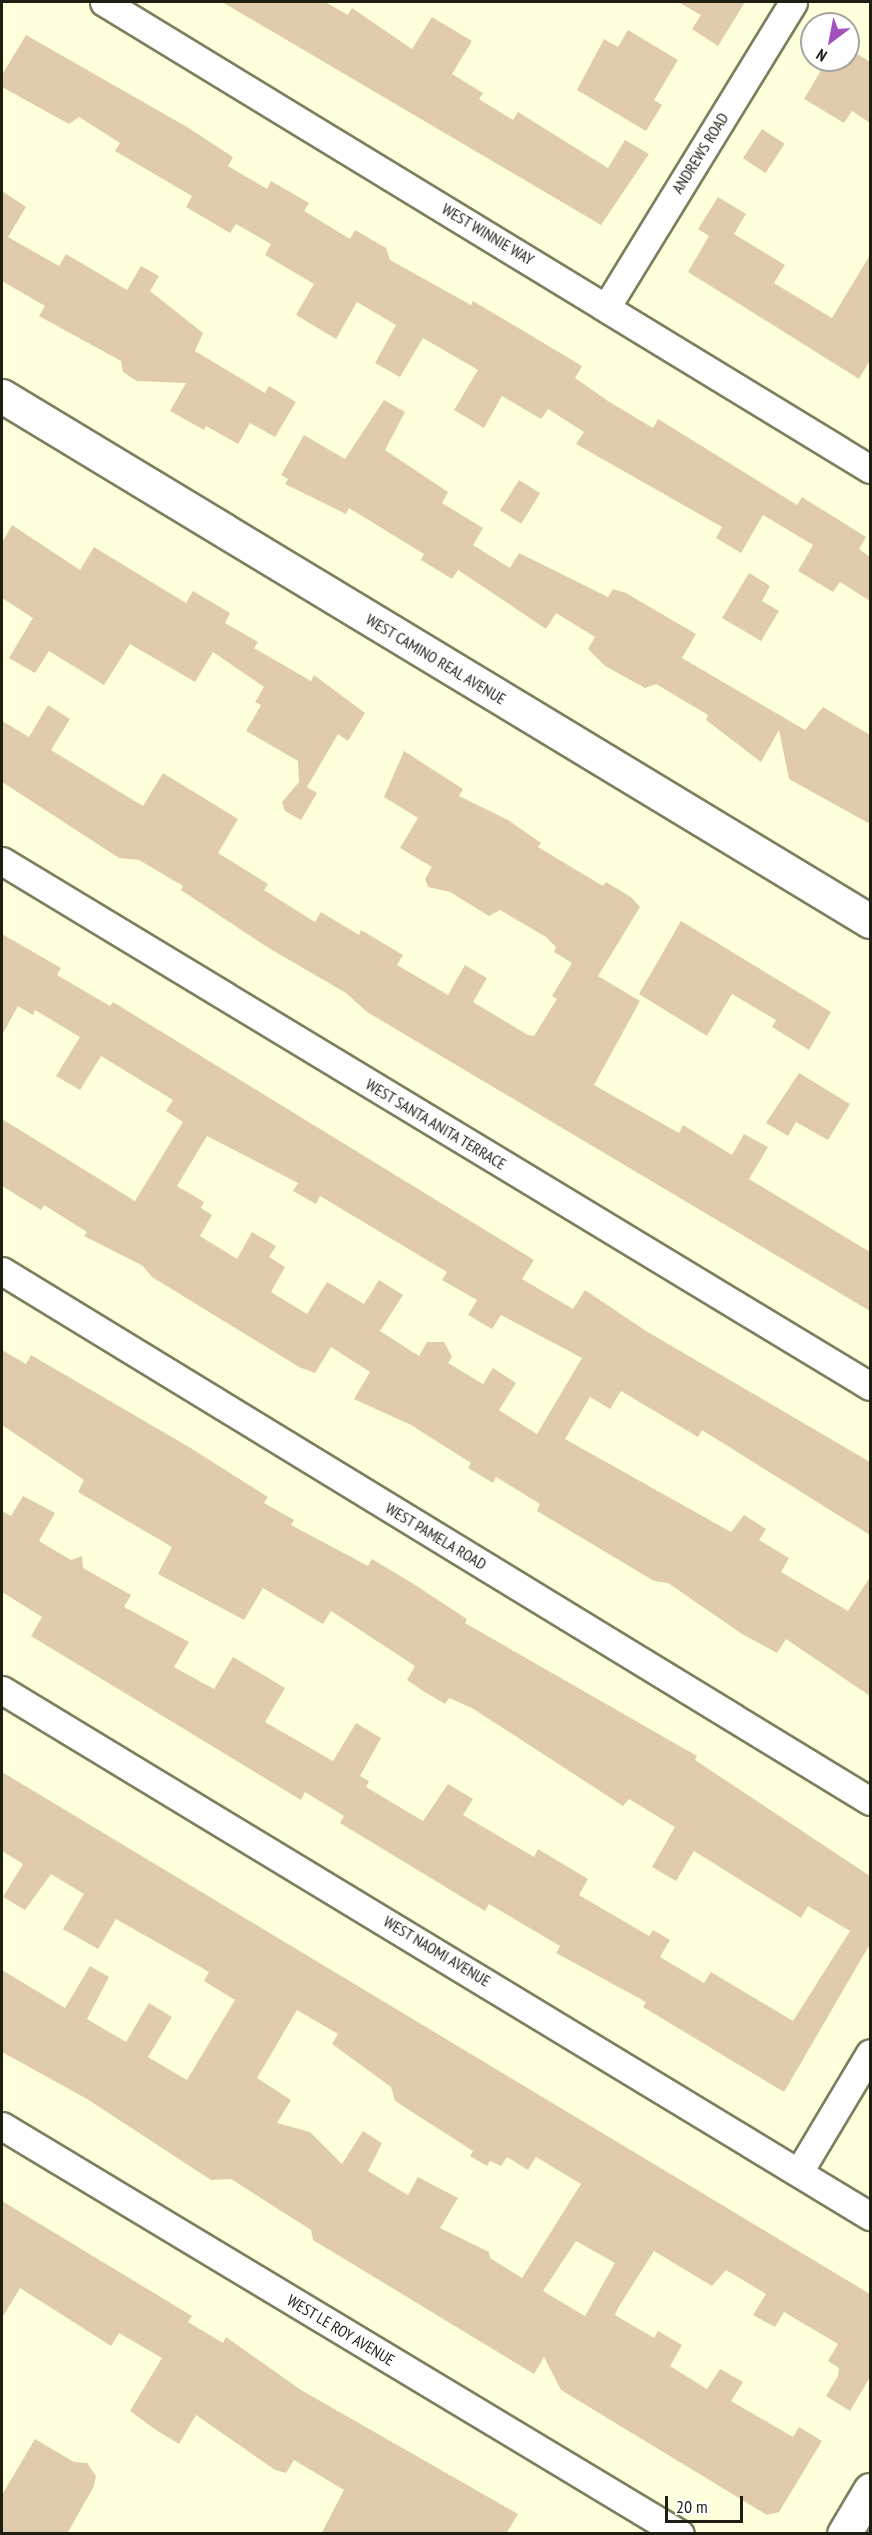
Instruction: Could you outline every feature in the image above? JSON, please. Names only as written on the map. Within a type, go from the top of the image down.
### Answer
[{"type":"street","name":"WEST WINNIE WAY","points":[[104,2],[607,306],[870,469]]},
{"type":"street","name":"ANDREWS ROAD","points":[[607,306],[793,2]]},
{"type":"street","name":"WEST CAMINO REAL AVENUE","points":[[2,396],[870,921]]},
{"type":"street","name":"WEST SANTA ANITA TERRACE","points":[[2,861],[870,1386]]},
{"type":"street","name":"WEST PAMELA ROAD","points":[[2,1271],[870,1801]]},
{"type":"street","name":"WEST NAOMI AVENUE","points":[[2,1690],[800,2170],[870,2216]]},
{"type":"street","points":[[800,2170],[870,2053]]},
{"type":"street","name":"WEST LE ROY AVENUE","points":[[2,2126],[680,2534]]},
{"type":"street","points":[[844,2534],[870,2490]]},
{"type":"building","points":[[222,2],[325,2],[348,15],[352,8],[412,49],[432,17],[472,41],[452,74],[483,93],[479,99],[513,120],[518,112],[608,168],[625,140],[649,154],[601,225]]},
{"type":"building","points":[[678,2],[745,2],[718,46],[692,29],[701,15]]},
{"type":"building","points":[[628,30],[678,60],[654,100],[662,105],[646,131],[577,90],[604,39],[618,47]]},
{"type":"building","points":[[26,35],[187,127],[233,157],[228,166],[267,189],[271,181],[309,203],[304,211],[350,239],[355,230],[386,248],[390,260],[471,305],[473,301],[582,366],[575,378],[653,428],[658,419],[797,505],[802,497],[866,537],[859,549],[870,557],[870,601],[840,582],[833,592],[798,571],[813,545],[763,515],[741,553],[716,538],[722,527],[576,444],[584,432],[548,409],[541,419],[502,396],[484,428],[454,410],[478,370],[423,338],[400,377],[375,363],[396,325],[357,302],[336,339],[296,315],[314,284],[265,255],[271,244],[236,224],[230,233],[186,207],[192,196],[115,151],[120,143],[79,117],[69,124],[2,87],[2,75]]},
{"type":"building","points":[[860,56],[870,62],[870,123],[852,111],[844,123],[804,99],[820,72],[860,72]]},
{"type":"building","points":[[762,129],[785,144],[766,173],[743,158]]},
{"type":"building","points":[[2,191],[26,207],[8,237],[59,266],[66,254],[127,290],[141,266],[159,276],[150,291],[203,333],[195,351],[265,393],[269,386],[296,402],[275,437],[250,423],[238,444],[206,426],[204,430],[170,411],[186,383],[137,381],[123,372],[121,361],[39,316],[45,306],[2,281]]},
{"type":"building","points":[[718,197],[746,214],[734,234],[785,265],[774,283],[832,318],[870,255],[870,360],[859,379],[688,272],[709,236],[698,229]]},
{"type":"building","points":[[384,400],[405,412],[385,450],[448,492],[442,503],[483,528],[473,545],[510,568],[519,553],[608,597],[613,589],[626,593],[696,634],[682,658],[805,730],[823,707],[870,735],[870,824],[789,779],[779,730],[761,762],[706,720],[708,715],[656,684],[645,688],[605,666],[588,649],[595,637],[556,613],[546,629],[458,570],[452,579],[421,560],[424,554],[349,508],[346,514],[285,484],[288,479],[281,475],[304,435],[345,459]]},
{"type":"building","points":[[519,480],[540,493],[521,524],[500,511]]},
{"type":"building","points":[[12,525],[80,570],[94,547],[186,603],[193,591],[230,613],[225,623],[258,642],[254,648],[311,681],[314,675],[365,713],[348,741],[338,734],[307,787],[317,793],[301,820],[285,811],[282,802],[299,782],[298,761],[246,731],[261,705],[255,702],[264,687],[213,652],[195,682],[130,644],[104,685],[49,651],[35,673],[9,658],[33,618],[2,598],[2,543]]},
{"type":"building","points":[[749,573],[770,586],[762,601],[779,611],[761,641],[722,618]]},
{"type":"building","points":[[48,705],[70,719],[51,750],[143,806],[163,773],[238,819],[218,853],[268,884],[264,890],[315,922],[321,912],[359,935],[361,930],[403,955],[397,965],[448,995],[465,965],[487,978],[473,1002],[528,1035],[534,1036],[557,999],[552,996],[572,963],[554,952],[556,947],[546,937],[500,910],[489,916],[450,892],[428,887],[425,879],[432,867],[400,848],[418,818],[384,797],[404,751],[463,789],[459,796],[508,820],[541,843],[538,847],[603,886],[606,882],[631,897],[640,907],[598,976],[640,1001],[594,1085],[679,1133],[683,1125],[732,1155],[744,1134],[768,1147],[749,1179],[870,1252],[870,1311],[367,1012],[346,993],[267,947],[181,890],[183,886],[139,860],[119,858],[2,782],[2,721],[29,737]]},
{"type":"building","points":[[681,921],[831,1012],[809,1050],[772,1027],[776,1020],[732,994],[707,1036],[639,994]]},
{"type":"building","points":[[2,934],[61,968],[57,975],[110,1006],[113,1002],[534,1260],[522,1279],[573,1309],[585,1290],[646,1331],[870,1462],[870,1535],[702,1430],[698,1437],[621,1391],[610,1409],[590,1397],[565,1439],[731,1532],[744,1515],[766,1529],[759,1540],[789,1558],[781,1572],[848,1611],[870,1577],[870,1696],[786,1639],[777,1653],[742,1634],[668,1583],[654,1581],[537,1511],[540,1504],[496,1477],[493,1483],[468,1468],[471,1463],[411,1425],[354,1399],[370,1372],[331,1347],[315,1373],[299,1367],[152,1277],[143,1266],[84,1236],[87,1232],[44,1205],[41,1210],[2,1186],[2,1119],[135,1201],[183,1122],[166,1111],[173,1100],[101,1056],[80,1090],[56,1076],[80,1037],[35,1010],[33,1015],[18,1006],[2,1035]],"holes":[[[207,1136],[298,1183],[293,1191],[316,1204],[320,1196],[447,1272],[442,1280],[477,1300],[468,1315],[492,1329],[501,1315],[582,1358],[537,1434],[499,1410],[516,1383],[493,1368],[483,1384],[448,1363],[452,1357],[444,1342],[427,1342],[419,1356],[380,1331],[403,1295],[379,1280],[364,1304],[327,1282],[307,1314],[271,1292],[285,1267],[269,1257],[276,1246],[252,1232],[237,1259],[200,1236],[212,1215],[201,1208],[204,1202],[177,1186]]]},
{"type":"building","points":[[799,1073],[850,1104],[828,1140],[796,1122],[788,1136],[766,1123]]},
{"type":"building","points":[[2,1350],[26,1364],[31,1355],[189,1447],[268,1497],[264,1503],[294,1520],[291,1525],[368,1566],[372,1559],[412,1583],[467,1619],[465,1623],[697,1756],[695,1760],[870,1876],[870,1944],[784,2092],[643,2007],[646,2002],[556,1953],[560,1946],[489,1904],[485,1911],[340,1823],[344,1816],[305,1792],[301,1800],[31,1636],[42,1617],[2,1592],[2,1511],[11,1516],[23,1496],[55,1513],[39,1541],[71,1560],[82,1556],[83,1568],[131,1595],[124,1607],[189,1642],[174,1667],[214,1689],[233,1657],[285,1688],[265,1722],[333,1761],[356,1723],[381,1738],[360,1776],[369,1781],[366,1787],[423,1821],[448,1784],[473,1799],[463,1815],[534,1857],[538,1849],[588,1879],[579,1895],[649,1936],[653,1930],[670,1940],[660,1957],[704,1983],[711,1972],[793,2021],[850,1931],[808,1906],[801,1918],[694,1851],[676,1881],[652,1867],[675,1827],[629,1799],[623,1806],[472,1708],[449,1698],[445,1704],[423,1691],[407,1680],[415,1666],[331,1611],[323,1624],[263,1588],[244,1620],[158,1574],[172,1547],[78,1492],[84,1480],[2,1425]]},
{"type":"building","points":[[2,1772],[870,2294],[870,2377],[850,2411],[826,2396],[838,2376],[839,2368],[828,2361],[838,2344],[784,2312],[775,2327],[753,2315],[766,2294],[726,2270],[712,2286],[654,2251],[615,2315],[654,2338],[658,2331],[682,2345],[670,2366],[707,2389],[720,2369],[743,2382],[731,2401],[793,2437],[799,2427],[822,2441],[779,2512],[767,2515],[561,2390],[544,2357],[534,2374],[313,2240],[311,2230],[231,2179],[211,2180],[87,2099],[2,2052],[2,1970],[65,2008],[90,1966],[109,1977],[87,2019],[126,2042],[149,2003],[172,2017],[148,2057],[187,2080],[235,2000],[204,1981],[209,1972],[116,1919],[98,1949],[63,1929],[84,1894],[51,1874],[25,1910],[3,1897],[23,1864],[2,1851]],"holes":[[[297,2010],[338,2034],[332,2044],[391,2087],[395,2101],[473,2151],[470,2156],[487,2166],[490,2161],[501,2166],[507,2157],[528,2170],[536,2157],[581,2184],[522,2278],[490,2258],[489,2252],[440,2228],[458,2198],[418,2177],[408,2195],[368,2171],[382,2143],[363,2131],[342,2164],[310,2132],[277,2123],[291,2100],[257,2078]],[[576,2241],[615,2263],[585,2316],[543,2291]]]},
{"type":"building","points":[[2,2201],[192,2316],[188,2322],[223,2343],[226,2337],[301,2390],[518,2514],[506,2534],[321,2534],[344,2490],[294,2460],[286,2473],[275,2470],[196,2415],[179,2444],[156,2430],[130,2411],[162,2358],[119,2333],[111,2346],[20,2288],[2,2318]]},
{"type":"building","points":[[35,2439],[74,2462],[87,2463],[96,2476],[94,2486],[67,2534],[2,2534],[2,2495]]}]
